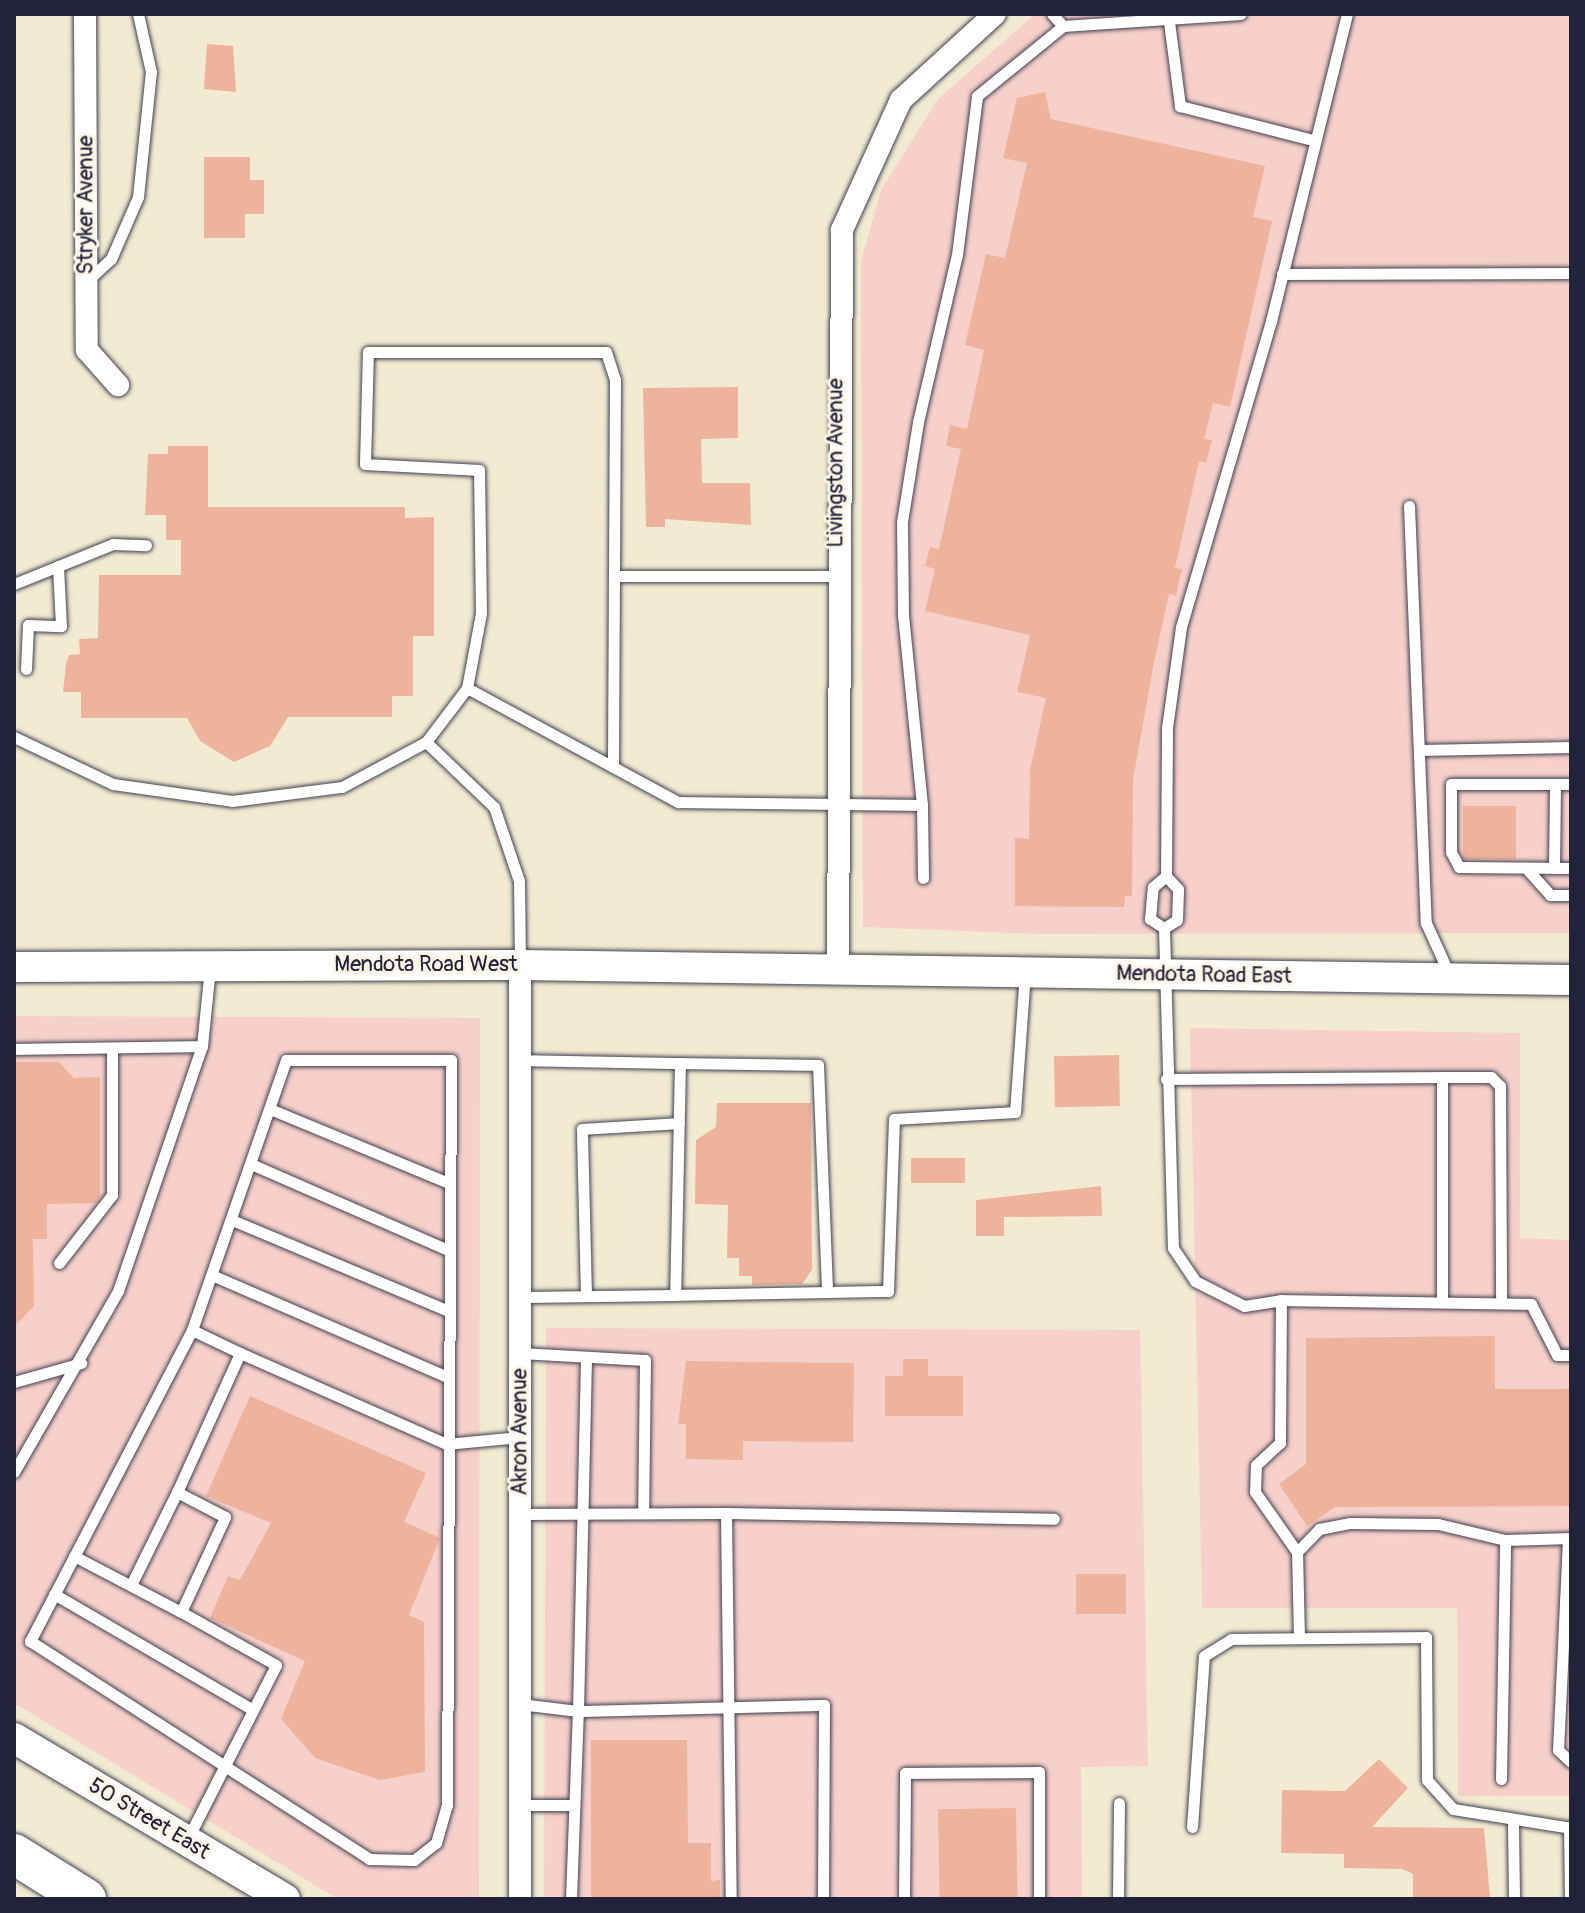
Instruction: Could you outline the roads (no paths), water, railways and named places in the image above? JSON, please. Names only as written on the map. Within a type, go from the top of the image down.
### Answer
[{"type":"highway","points":[[14,1854],[86,1899]]},
{"type":"street","name":"Stryker Avenue","points":[[85,14],[87,350],[118,385]]},
{"type":"street","name":"Livingston Avenue","points":[[838,968],[836,576],[842,230],[901,100],[995,14]]},
{"type":"street","name":"Mendota Road West","points":[[14,967],[520,965],[838,968]]},
{"type":"street","name":"Akron Avenue","points":[[520,965],[524,1297],[520,1353],[520,1899]]},
{"type":"street","name":"Mendota Road East","points":[[838,968],[1571,980]]},
{"type":"street","name":"50 Street East","points":[[14,1738],[285,1899]]},
{"type":"lane","points":[[87,281],[111,259],[138,197],[151,72],[138,14]]},
{"type":"lane","points":[[1052,14],[1063,26]]},
{"type":"lane","points":[[923,878],[922,805],[903,615],[902,522],[957,255],[977,96],[1063,26],[1169,22],[1241,14]]},
{"type":"lane","points":[[1164,928],[1177,920],[1178,889],[1166,876],[1167,728],[1181,627],[1282,274],[1312,140],[1347,14]]},
{"type":"lane","points":[[1169,22],[1180,106],[1312,140]]},
{"type":"lane","points":[[1282,274],[1571,273]]},
{"type":"lane","points":[[14,737],[113,784],[232,801],[342,787],[426,742],[467,688],[481,613],[479,470],[365,464],[368,352],[606,352],[614,364],[616,576],[613,767]]},
{"type":"lane","points":[[1409,506],[1427,934],[1452,980]]},
{"type":"lane","points":[[14,584],[113,544],[146,545]]},
{"type":"lane","points":[[26,669],[28,625],[61,626],[58,566]]},
{"type":"lane","points":[[616,576],[836,576]]},
{"type":"lane","points":[[467,688],[678,802],[922,805]]},
{"type":"lane","points":[[426,742],[494,807],[519,881],[520,965]]},
{"type":"lane","points":[[1420,750],[1571,747]]},
{"type":"lane","points":[[1571,784],[1451,784],[1453,863],[1571,868]]},
{"type":"lane","points":[[1554,868],[1555,784]]},
{"type":"lane","points":[[1526,868],[1550,895],[1571,895]]},
{"type":"lane","points":[[1164,928],[1150,919],[1153,887],[1166,876]]},
{"type":"lane","points":[[1164,928],[1173,1248],[1195,1281],[1244,1306],[1281,1300],[1442,1300],[1531,1304],[1557,1355],[1571,1355]]},
{"type":"lane","points":[[14,1472],[81,1363],[129,1261],[202,1046],[210,965]]},
{"type":"lane","points":[[524,1297],[888,1291],[894,1119],[1015,1112],[1025,971]]},
{"type":"lane","points":[[14,1049],[202,1046]]},
{"type":"lane","points":[[59,1263],[112,1195],[112,1048]]},
{"type":"lane","points":[[286,1060],[451,1060],[446,1444],[447,1805],[436,1843],[414,1860],[369,1859],[30,1641],[192,1330],[214,1276],[270,1109],[286,1060]]},
{"type":"lane","points":[[520,1060],[818,1065],[827,1292]]},
{"type":"lane","points":[[675,1295],[680,1063]]},
{"type":"lane","points":[[1442,1077],[1442,1300]]},
{"type":"lane","points":[[1166,1079],[1491,1077],[1500,1086],[1501,1302]]},
{"type":"lane","points":[[270,1109],[449,1183]]},
{"type":"lane","points":[[586,1296],[582,1129],[679,1123]]},
{"type":"lane","points":[[251,1164],[448,1250]]},
{"type":"lane","points":[[232,1220],[448,1311]]},
{"type":"lane","points":[[214,1276],[447,1377]]},
{"type":"lane","points":[[1281,1300],[1280,1443],[1256,1465],[1255,1492],[1297,1552],[1299,1638]]},
{"type":"lane","points":[[192,1330],[446,1444],[520,1437]]},
{"type":"lane","points":[[131,1585],[240,1353]]},
{"type":"lane","points":[[520,1353],[645,1360],[643,1513]]},
{"type":"lane","points":[[571,1899],[585,1513],[586,1357]]},
{"type":"lane","points":[[14,1382],[81,1363]]},
{"type":"lane","points":[[177,1492],[225,1517],[181,1612]]},
{"type":"lane","points":[[726,1513],[731,1899]]},
{"type":"lane","points":[[520,1514],[726,1513],[1054,1519]]},
{"type":"lane","points":[[1297,1552],[1319,1529],[1350,1523],[1438,1524],[1505,1540],[1569,1538],[1558,1750],[1571,1762]]},
{"type":"lane","points":[[1501,1779],[1505,1540]]},
{"type":"lane","points":[[74,1556],[276,1665],[187,1841]]},
{"type":"lane","points":[[54,1594],[253,1710]]},
{"type":"lane","points":[[1192,1827],[1204,1656],[1231,1639],[1426,1637],[1427,1780],[1453,1809],[1497,1815],[1513,1825],[1570,1828],[1570,1899]]},
{"type":"lane","points":[[520,1704],[578,1711],[824,1705],[823,1899]]},
{"type":"lane","points":[[904,1899],[905,1773],[1039,1772],[1039,1899]]},
{"type":"lane","points":[[1118,1899],[1119,1803]]},
{"type":"lane","points":[[520,1805],[573,1805]]},
{"type":"lane","points":[[1513,1825],[1514,1899]]}]
